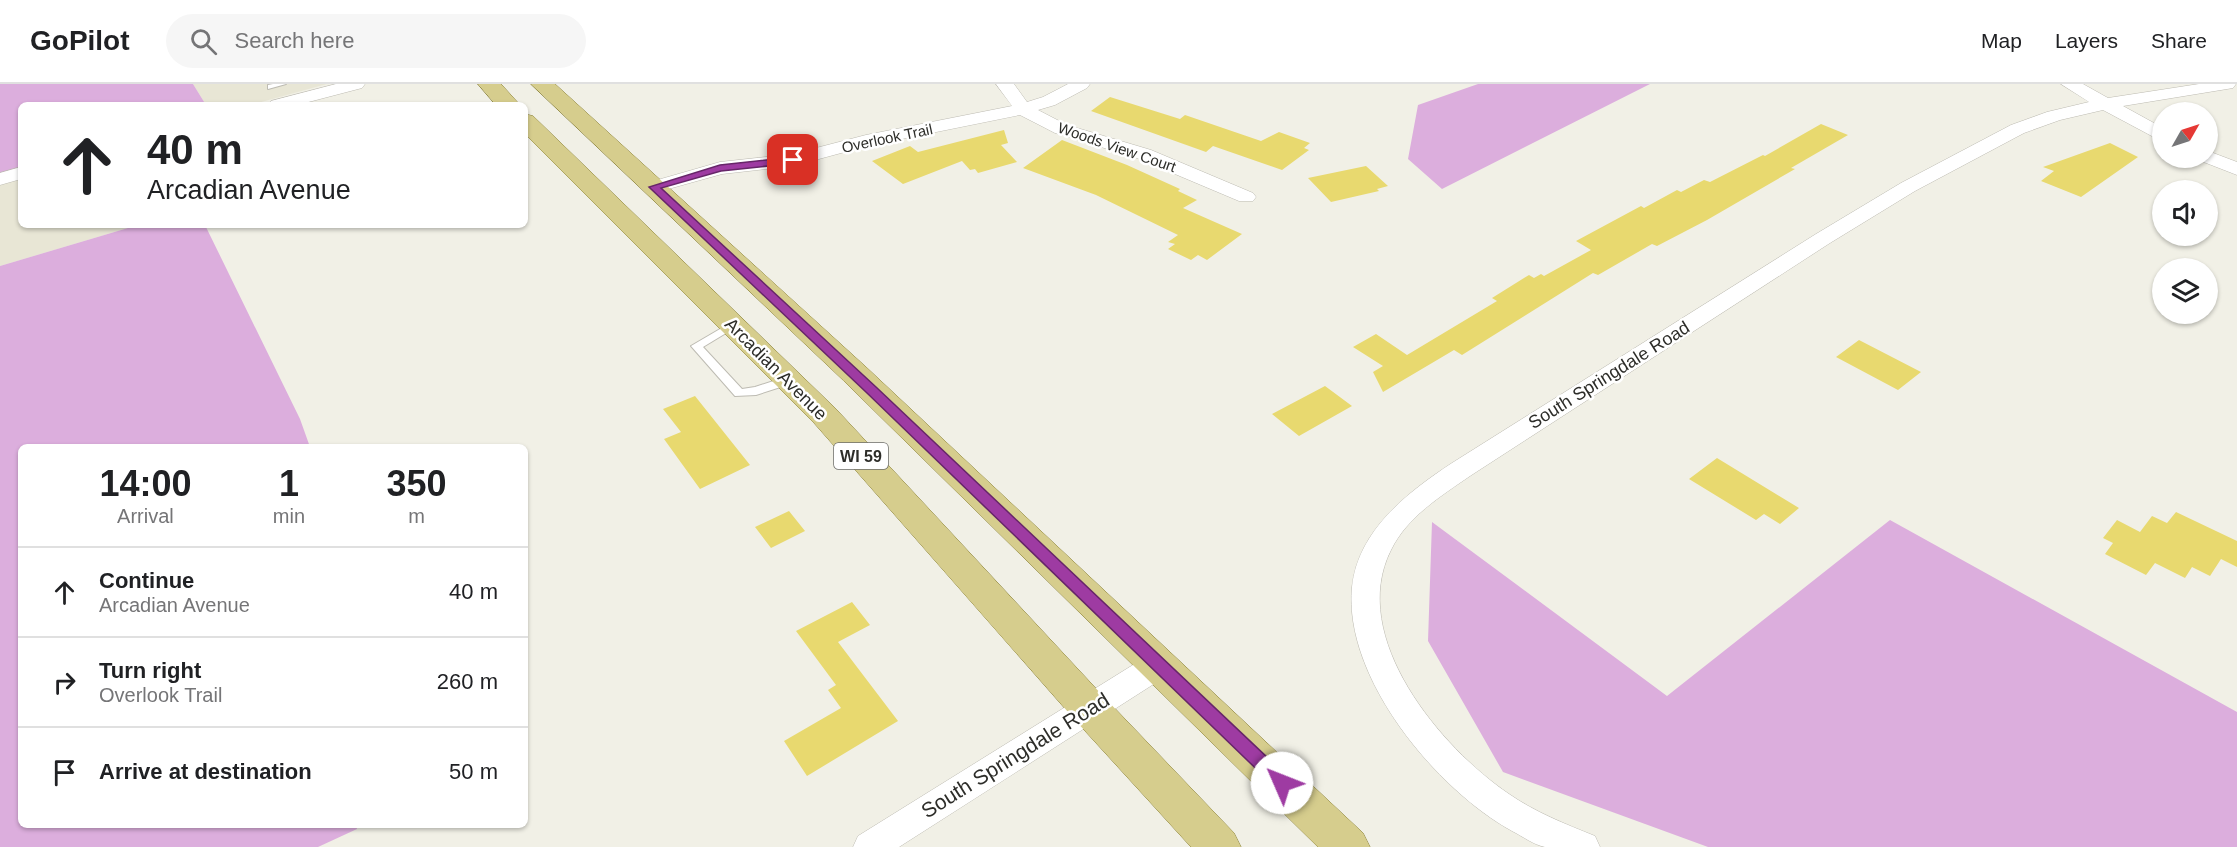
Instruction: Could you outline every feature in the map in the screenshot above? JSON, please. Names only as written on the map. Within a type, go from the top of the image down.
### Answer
[{"type":"main road","points":[[489,84],[506,102]]},
{"type":"main road","points":[[542,84],[780,304],[1160,664],[1348,847]]},
{"type":"main road","name":"Arcadian Avenue","points":[[528,124],[825,416],[1089,708]]},
{"type":"main road","points":[[732,325],[780,304]]},
{"type":"main road","name":"WI 59","points":[[1089,708],[1219,847]]},
{"type":"street","points":[[288,102],[356,84]]},
{"type":"street","points":[[1005,84],[1023,109]]},
{"type":"street","name":"Overlook Trail","points":[[654,187],[720,168],[793,160],[866,141],[1023,109],[1049,101],[1080,84]]},
{"type":"street","points":[[2070,84],[2152,130]]},
{"type":"street","name":"South Springdale Road","points":[[1583,847],[1550,834],[1496,804],[1451,766],[1425,739],[1405,711],[1379,658],[1370,631],[1366,606],[1369,571],[1385,537],[1398,520],[1429,490],[1624,364],[1911,184],[1994,139],[2069,111],[2227,84]]},
{"type":"street","name":"Woods View Court","points":[[1023,109],[1061,129],[1144,154],[1246,197]]},
{"type":"street","points":[[2218,161],[2237,169]]},
{"type":"street","points":[[0,179],[18,174]]},
{"type":"street","name":"South Springdale Road","points":[[870,847],[1160,664]]},
{"type":"lane","points":[[271,87],[282,84]]},
{"type":"lane","points":[[732,325],[696,346],[739,393],[756,391],[789,380]]},
{"type":"shaded area","points":[[0,84],[193,84],[204,102],[18,102],[18,168],[0,173]]},
{"type":"shaded area","points":[[193,84],[327,84],[261,102],[204,102]]},
{"type":"shaded area","points":[[1478,84],[1650,84],[1442,189],[1408,159],[1418,105]]},
{"type":"shaded area","points":[[18,178],[18,228],[128,228],[0,266],[0,183]]},
{"type":"shaded area","points":[[128,228],[206,228],[300,419],[309,444],[18,444],[18,828],[357,829],[318,847],[0,847],[0,266]]},
{"type":"shaded area","points":[[1890,520],[2237,712],[2237,847],[1708,847],[1503,772],[1428,641],[1432,522],[1667,696]]},
{"type":"building","points":[[1110,97],[1180,119],[1185,115],[1261,141],[1279,132],[1310,143],[1304,148],[1309,150],[1282,170],[1213,146],[1206,152],[1091,111]]},
{"type":"building","points":[[1821,124],[1848,135],[1707,220],[1657,246],[1652,244],[1598,275],[1593,273],[1462,355],[1454,350],[1383,392],[1373,372],[1383,366],[1353,347],[1376,334],[1407,355],[1497,301],[1492,298],[1529,275],[1534,278],[1541,274],[1544,276],[1591,250],[1576,241],[1641,206],[1644,208],[1677,190],[1681,192],[1704,180],[1710,182],[1765,156]]},
{"type":"building","points":[[1004,130],[1008,143],[1001,145],[1017,162],[978,173],[975,169],[970,170],[962,161],[903,184],[872,161],[910,146],[918,152]]},
{"type":"building","points":[[1062,140],[1127,165],[1180,189],[1178,191],[1197,200],[1183,208],[1242,234],[1207,260],[1198,255],[1191,260],[1168,249],[1175,244],[1168,242],[1178,235],[1096,195],[1023,168]]},
{"type":"building","points":[[2110,143],[2138,157],[2081,197],[2041,181],[2054,171],[2043,167]]},
{"type":"building","points":[[1366,166],[1388,186],[1377,189],[1379,191],[1331,202],[1308,178]]},
{"type":"building","points":[[1859,340],[1921,372],[1898,390],[1836,357]]},
{"type":"building","points":[[1325,386],[1352,406],[1299,436],[1272,414]]},
{"type":"building","points":[[695,396],[750,465],[700,489],[664,439],[681,432],[663,409]]},
{"type":"building","points":[[1717,458],[1799,508],[1780,524],[1764,514],[1756,520],[1689,479]]},
{"type":"building","points":[[789,511],[805,531],[771,548],[755,527]]},
{"type":"building","points":[[2176,512],[2237,541],[2237,567],[2221,559],[2210,576],[2192,567],[2185,578],[2155,563],[2146,575],[2105,554],[2113,543],[2103,538],[2117,520],[2140,532],[2152,516],[2167,523]]},
{"type":"building","points":[[852,602],[870,625],[838,642],[898,721],[807,776],[784,741],[841,708],[828,690],[836,685],[796,631]]},
{"type":"route","points":[[793,160],[720,168],[654,187],[872,390],[1282,783]]}]
